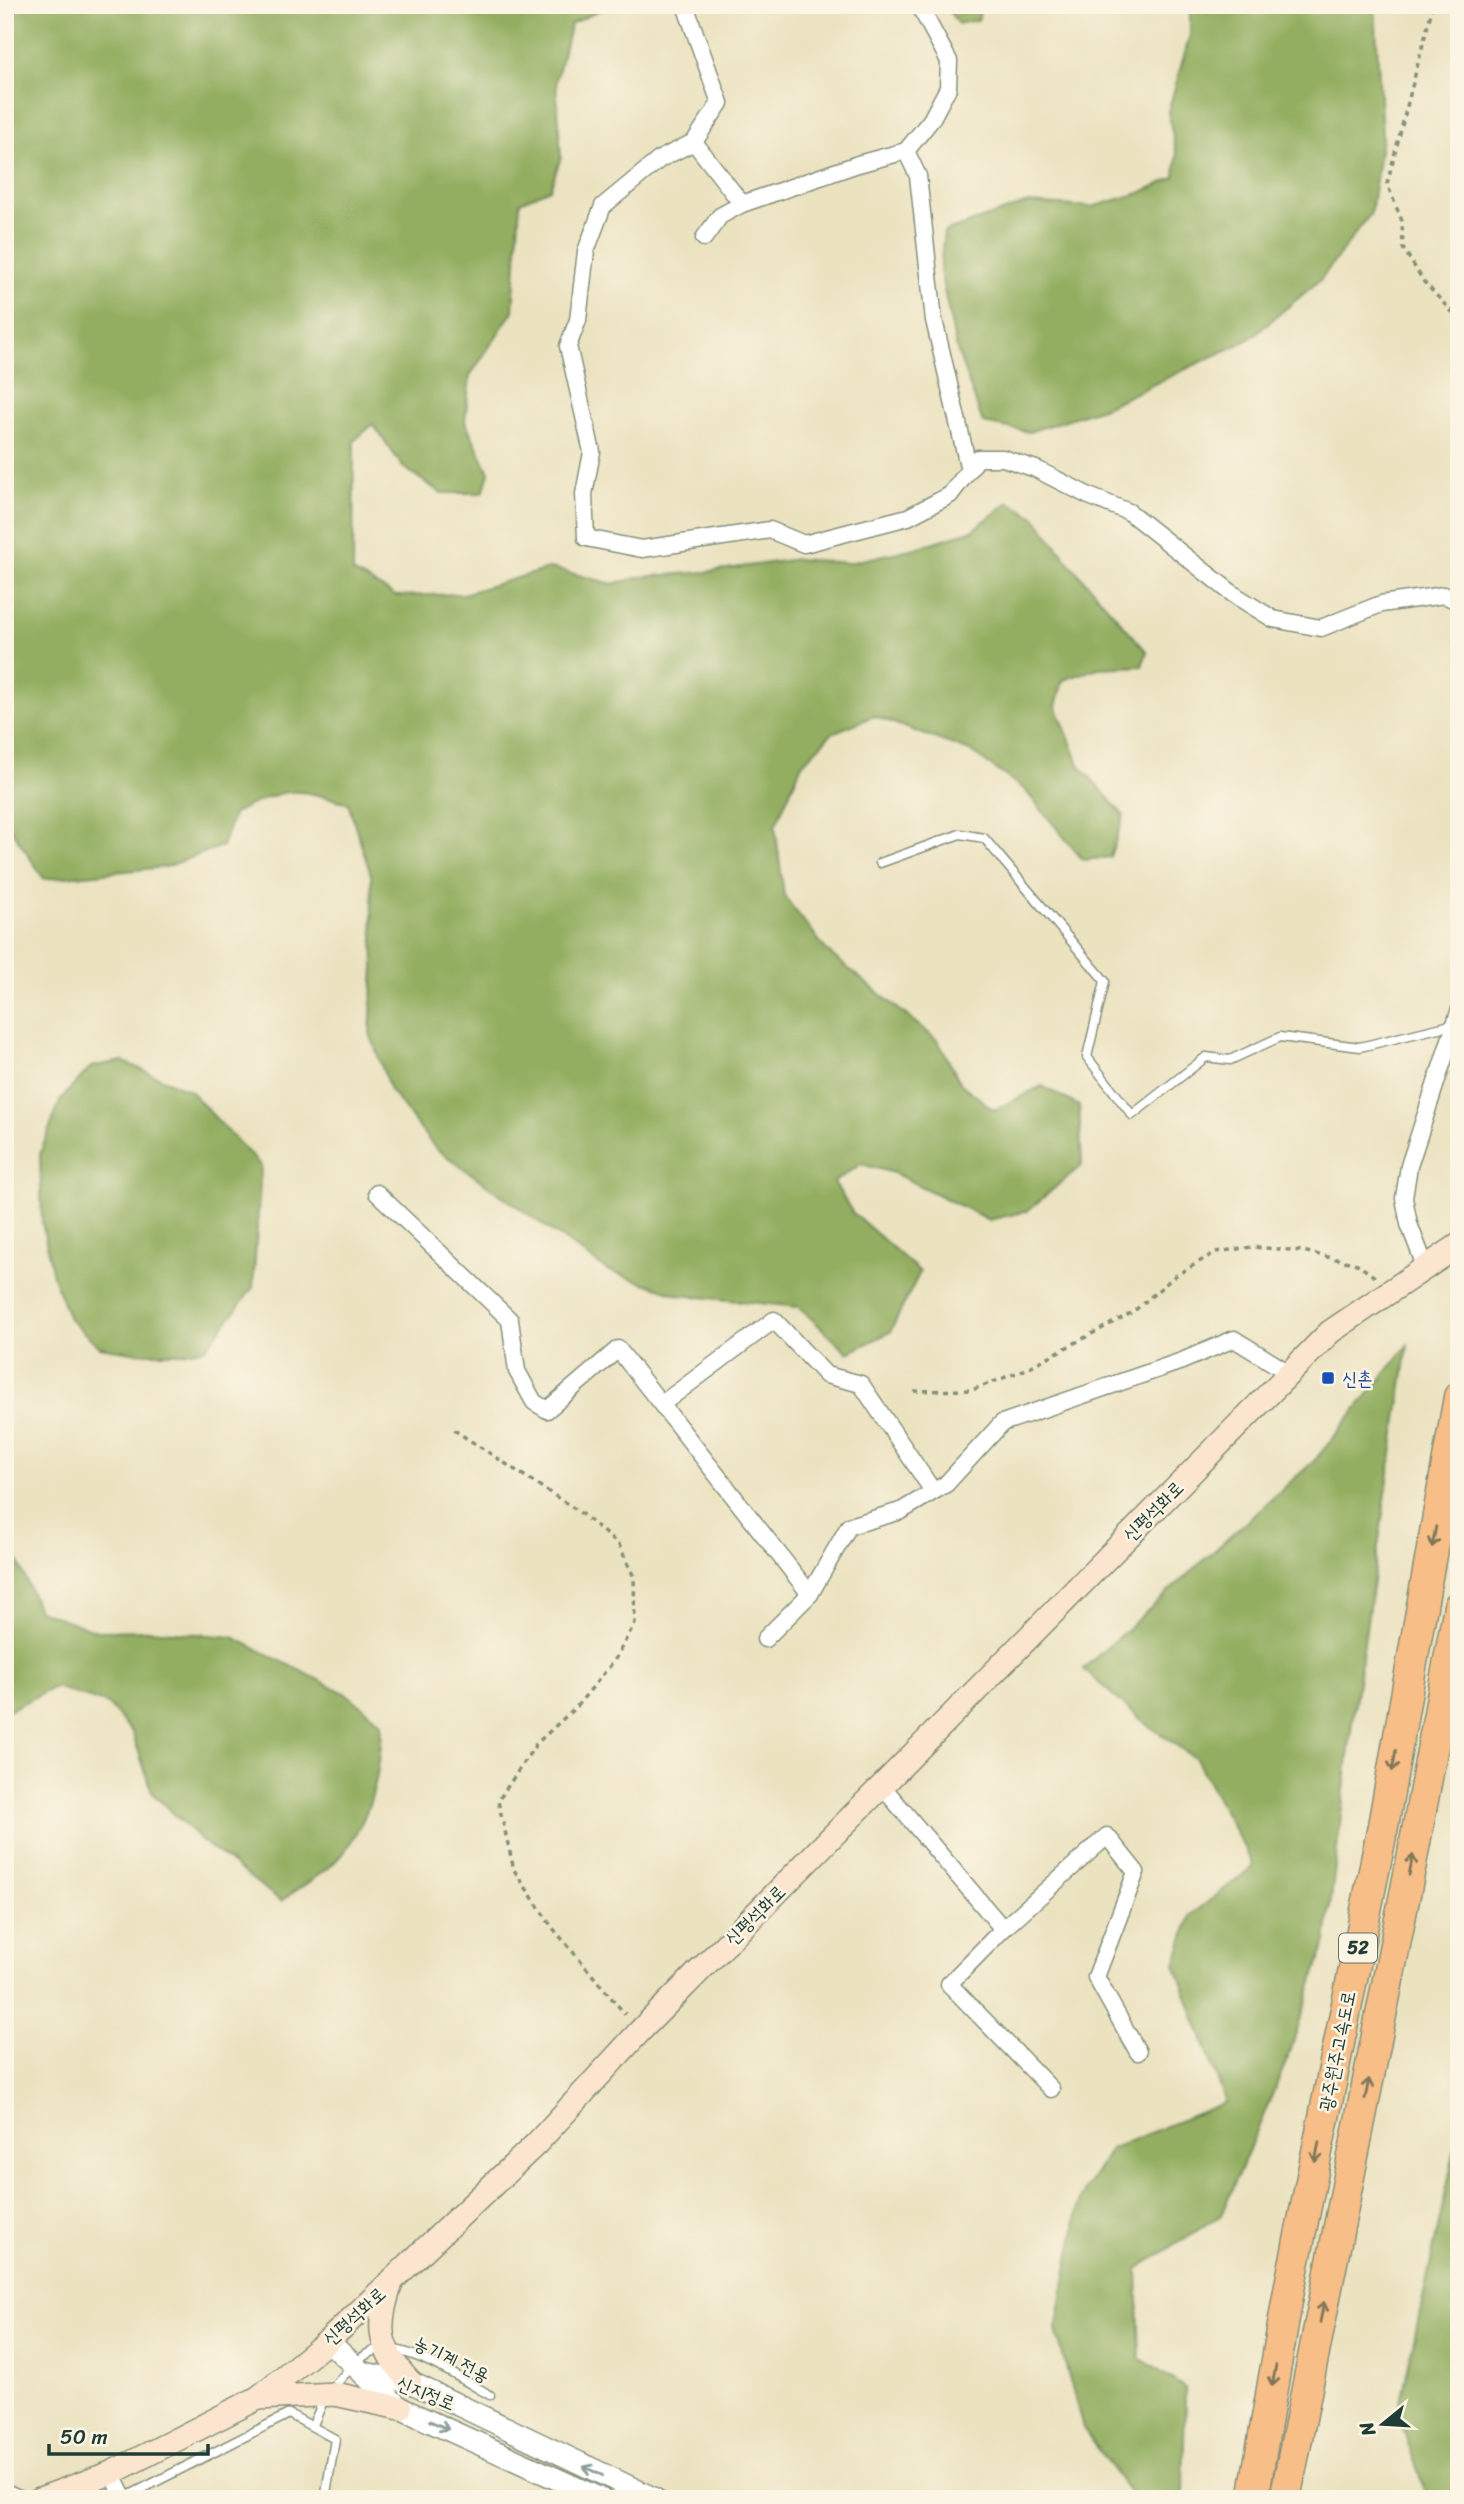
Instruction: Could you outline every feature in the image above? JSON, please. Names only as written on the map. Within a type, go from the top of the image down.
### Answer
[{"type":"highway","name":"광주원주고속도로","points":[[1252,2499],[1289,2290],[1383,1826],[1459,1397]]},
{"type":"highway","name":"광주원주고속도로","points":[[1285,2499],[1409,1878],[1459,1606]]},
{"type":"main road","name":"신평석화로","points":[[40,2499],[111,2473],[258,2398],[328,2341],[537,2143],[640,2031],[1330,1332],[1459,1245]]},
{"type":"main road","name":"신평석화로","points":[[1425,1266],[1459,1256]]},
{"type":"main road","points":[[391,2283],[382,2309],[384,2348],[393,2364],[410,2382]]},
{"type":"main road","points":[[258,2398],[326,2394],[400,2408]]},
{"type":"street","points":[[685,5],[720,103],[694,142],[660,159],[603,206],[586,251],[578,320],[568,346],[575,388],[592,452],[584,494],[586,538],[642,550],[769,530],[804,544],[908,517],[950,495],[978,458],[1003,457],[1036,469],[1089,496],[1129,512],[1233,594],[1273,619],[1321,628],[1381,604],[1444,595],[1459,602]]},
{"type":"street","points":[[704,238],[720,216],[742,204],[858,164],[906,151],[931,120],[948,88],[949,61],[920,7]]},
{"type":"street","points":[[694,142],[742,204]]},
{"type":"street","points":[[906,151],[918,176],[934,320],[969,470]]},
{"type":"street","points":[[1425,1266],[1409,1224],[1404,1198],[1409,1166],[1457,1018]]},
{"type":"street","points":[[377,1193],[510,1320],[517,1371],[534,1402],[547,1410],[618,1349],[663,1403],[810,1594]]},
{"type":"street","points":[[663,1403],[774,1320],[826,1375],[861,1384],[933,1492]]},
{"type":"street","points":[[765,1639],[810,1594],[849,1526],[901,1511],[946,1484],[1002,1423],[1182,1362],[1234,1339],[1289,1373]]},
{"type":"street","points":[[882,1786],[1003,1929]]},
{"type":"street","points":[[1051,2089],[949,1984],[1003,1929],[1107,1836],[1136,1872],[1096,1977],[1138,2052]]},
{"type":"street","points":[[328,2341],[359,2369]]},
{"type":"street","name":"신지정로","points":[[359,2369],[410,2382],[655,2499]]},
{"type":"street","name":"신지정로","points":[[359,2369],[400,2408],[601,2499]]},
{"type":"street","points":[[111,2473],[124,2499]]},
{"type":"street","points":[[5,2492],[21,2499]]},
{"type":"lane","points":[[880,863],[960,834],[984,838],[1105,981],[1087,1057],[1132,1115],[1206,1057],[1230,1060],[1280,1037],[1360,1047],[1457,1018]]},
{"type":"lane","name":"농기계 전용","points":[[313,2425],[326,2394],[359,2369],[370,2352],[384,2348],[411,2353],[490,2395]]},
{"type":"lane","points":[[124,2499],[289,2414],[335,2439],[325,2499]]},
{"type":"path","points":[[1433,5],[1387,184],[1402,220],[1403,247],[1424,282],[1451,311],[1459,315]]},
{"type":"path","points":[[914,1391],[972,1390],[1024,1370],[1133,1312],[1175,1276],[1216,1252],[1252,1247],[1303,1251],[1357,1264],[1374,1277]]},
{"type":"path","points":[[454,1430],[578,1511],[619,1545],[634,1577],[635,1623],[614,1661],[577,1706],[536,1744],[498,1801],[514,1870],[552,1927],[640,2031]]},
{"type":"green space","points":[[5,5],[611,5],[571,24],[556,80],[561,157],[550,189],[520,202],[513,311],[470,376],[465,421],[489,472],[483,493],[441,493],[403,467],[373,424],[354,441],[353,572],[396,596],[463,594],[551,568],[613,584],[640,577],[706,572],[797,559],[848,563],[916,548],[973,530],[1009,502],[1036,518],[1071,565],[1147,652],[1142,666],[1098,668],[1063,680],[1056,706],[1080,766],[1124,816],[1110,857],[1083,860],[1025,790],[970,751],[874,716],[832,733],[802,764],[775,826],[784,896],[828,952],[938,1041],[961,1084],[994,1110],[1042,1086],[1079,1106],[1082,1165],[1027,1211],[989,1220],[894,1173],[861,1164],[834,1182],[852,1212],[920,1272],[890,1332],[848,1353],[799,1307],[679,1295],[607,1270],[435,1148],[390,1090],[370,1033],[374,967],[371,875],[348,803],[301,792],[279,794],[234,813],[222,846],[166,867],[44,879],[5,820]]},
{"type":"green space","points":[[945,5],[982,5],[978,20],[958,24]]},
{"type":"green space","points":[[1190,5],[1375,5],[1382,137],[1371,213],[1320,280],[1248,340],[1105,407],[1029,432],[983,423],[956,347],[940,271],[944,232],[1028,203],[1092,207],[1140,193],[1175,177],[1177,156],[1168,112],[1190,35]]},
{"type":"green space","points":[[122,1061],[190,1091],[261,1166],[253,1288],[206,1348],[182,1353],[139,1353],[100,1347],[69,1319],[53,1276],[42,1222],[40,1154],[61,1099],[91,1067]]},
{"type":"green space","points":[[1408,1345],[1352,1723],[1326,1941],[1289,2055],[1221,2215],[1137,2269],[1140,2358],[1185,2388],[1183,2499],[1134,2499],[1083,2428],[1056,2330],[1080,2199],[1110,2149],[1226,2102],[1175,1964],[1191,1915],[1254,1866],[1196,1759],[1145,1723],[1083,1669],[1316,1459]]},
{"type":"green space","points":[[5,1527],[38,1610],[97,1631],[149,1630],[233,1637],[347,1694],[382,1723],[380,1759],[373,1793],[352,1840],[335,1862],[281,1901],[201,1840],[153,1794],[132,1732],[108,1704],[55,1687],[5,1712]]},
{"type":"green space","points":[[1459,2130],[1459,2499],[1428,2499],[1398,2415]]},
{"type":"place","name":"신촌","points":[[1328,1378]]}]
